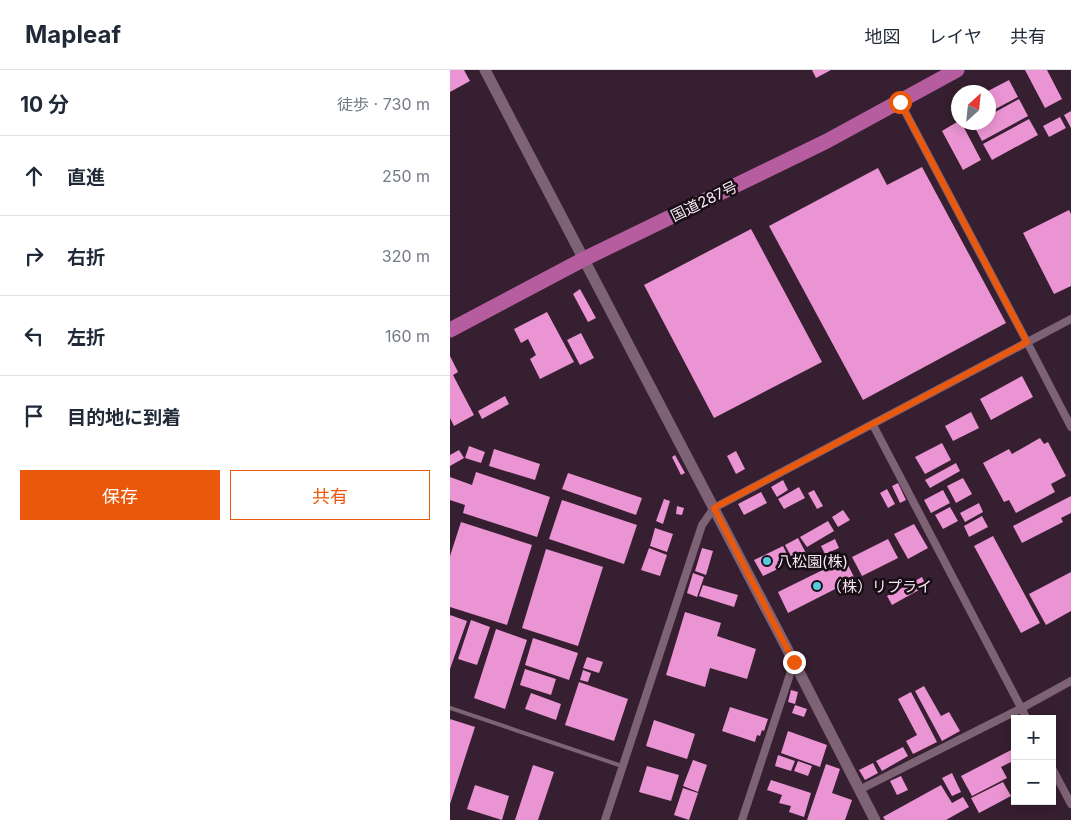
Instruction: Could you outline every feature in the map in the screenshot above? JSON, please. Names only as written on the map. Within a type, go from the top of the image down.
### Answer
[{"type":"highway","name":"国道287号","points":[[450,330],[584,259],[827,141],[957,70]]},
{"type":"street","points":[[485,70],[794,662],[871,817]]},
{"type":"street","points":[[900,102],[1071,428]]},
{"type":"street","points":[[605,820],[702,525],[714,508],[1071,319]]},
{"type":"street","points":[[873,425],[1025,715]]},
{"type":"street","points":[[742,820],[794,662]]},
{"type":"street","points":[[859,790],[1071,682]]},
{"type":"street","points":[[1056,776],[1071,804]]},
{"type":"lane","points":[[450,708],[622,766]]},
{"type":"building","points":[[450,70],[464,70],[470,81],[450,92]]},
{"type":"building","points":[[812,70],[831,70],[816,78]]},
{"type":"building","points":[[1025,70],[1047,70],[1062,99],[1045,108]]},
{"type":"building","points":[[1009,80],[1018,97],[996,109],[996,87]]},
{"type":"building","points":[[1019,99],[1028,116],[982,141],[976,130],[996,130],[996,112]]},
{"type":"building","points":[[1071,111],[1071,128],[1064,115]]},
{"type":"building","points":[[1060,117],[1066,128],[1049,137],[1043,126]]},
{"type":"building","points":[[1029,119],[1038,135],[992,160],[983,144]]},
{"type":"building","points":[[951,126],[951,130],[965,130],[981,160],[963,170],[942,131]]},
{"type":"building","points":[[922,167],[1006,323],[863,400],[769,226],[878,168],[887,185]]},
{"type":"building","points":[[1069,210],[1071,214],[1071,286],[1054,294],[1023,233]]},
{"type":"building","points":[[751,229],[822,362],[714,418],[644,285]]},
{"type":"building","points":[[580,289],[596,318],[588,322],[573,294]]},
{"type":"building","points":[[547,312],[574,362],[540,379],[530,359],[536,355],[528,339],[521,343],[514,329]]},
{"type":"building","points":[[581,333],[594,358],[580,365],[567,340]]},
{"type":"building","points":[[450,356],[458,372],[453,375],[474,415],[454,426],[450,418]]},
{"type":"building","points":[[1022,376],[1033,397],[991,420],[980,399]]},
{"type":"building","points":[[505,396],[509,404],[482,419],[478,411]]},
{"type":"building","points":[[971,412],[979,428],[953,441],[945,426]]},
{"type":"building","points":[[1040,438],[1044,444],[1048,442],[1066,476],[1051,484],[1055,492],[1016,513],[1009,500],[1004,502],[983,463],[1009,449],[1012,454]]},
{"type":"building","points":[[942,443],[951,460],[925,474],[915,457]]},
{"type":"building","points":[[469,446],[485,452],[481,463],[465,458]]},
{"type":"building","points":[[494,449],[540,464],[535,480],[489,466]]},
{"type":"building","points":[[459,450],[464,458],[450,466],[450,455]]},
{"type":"building","points":[[736,451],[745,469],[736,474],[727,456]]},
{"type":"building","points":[[675,455],[685,473],[681,475],[672,457]]},
{"type":"building","points":[[956,463],[960,471],[930,488],[925,480]]},
{"type":"building","points":[[476,472],[550,497],[537,537],[463,513],[465,505],[450,500],[450,477],[472,485]]},
{"type":"building","points":[[568,473],[642,498],[636,515],[562,489]]},
{"type":"building","points":[[963,478],[972,494],[956,503],[947,486]]},
{"type":"building","points":[[783,480],[788,490],[777,497],[771,487]]},
{"type":"building","points":[[898,483],[906,500],[900,503],[892,486]]},
{"type":"building","points":[[799,487],[805,498],[784,509],[778,499]]},
{"type":"building","points":[[887,489],[895,504],[888,508],[880,493]]},
{"type":"building","points":[[814,490],[823,506],[817,509],[808,493]]},
{"type":"building","points":[[943,490],[950,503],[931,513],[924,500]]},
{"type":"building","points":[[761,492],[767,503],[744,515],[738,504]]},
{"type":"building","points":[[1071,496],[1071,513],[1061,518],[1063,522],[1022,543],[1013,526]]},
{"type":"building","points":[[664,499],[670,501],[663,524],[656,521]]},
{"type":"building","points":[[562,500],[637,525],[624,564],[549,539]]},
{"type":"building","points":[[979,503],[983,512],[965,522],[960,513]]},
{"type":"building","points":[[677,506],[684,508],[682,515],[676,514]]},
{"type":"building","points":[[950,507],[958,521],[943,529],[935,515]]},
{"type":"building","points":[[843,510],[850,520],[838,527],[832,517]]},
{"type":"building","points":[[982,516],[988,527],[969,537],[964,526]]},
{"type":"building","points":[[828,521],[834,531],[807,547],[800,537]]},
{"type":"building","points":[[461,522],[532,545],[507,625],[450,607],[450,556]]},
{"type":"building","points":[[914,524],[928,548],[908,559],[894,534]]},
{"type":"building","points":[[655,528],[673,534],[667,552],[650,546]]},
{"type":"building","points":[[993,536],[1040,623],[1021,633],[974,546]]},
{"type":"building","points":[[798,538],[807,555],[794,562],[785,545]]},
{"type":"building","points":[[835,539],[839,548],[825,554],[821,546]]},
{"type":"building","points":[[888,539],[898,558],[862,576],[852,557]]},
{"type":"building","name":"八松園(株)","points":[[783,546],[788,556],[777,562],[780,568],[763,576],[754,560]]},
{"type":"building","points":[[649,548],[667,555],[660,576],[641,570]]},
{"type":"building","points":[[702,548],[713,551],[706,575],[695,571]]},
{"type":"building","points":[[546,549],[603,567],[578,646],[522,628]]},
{"type":"building","name":"（株）リプライ","points":[[845,559],[855,579],[788,613],[778,592]]},
{"type":"building","points":[[1071,572],[1071,611],[1046,625],[1029,594]]},
{"type":"building","points":[[693,573],[704,577],[697,597],[687,593]]},
{"type":"building","points":[[922,577],[926,586],[892,605],[887,596]]},
{"type":"building","points":[[703,585],[738,595],[734,607],[699,596]]},
{"type":"building","points":[[685,612],[721,623],[717,636],[756,649],[747,679],[710,668],[705,687],[666,675]]},
{"type":"building","points":[[450,615],[467,621],[450,669]]},
{"type":"building","points":[[471,620],[490,627],[477,665],[458,659]]},
{"type":"building","points":[[496,629],[527,640],[505,709],[474,698]]},
{"type":"building","points":[[533,638],[578,653],[569,680],[525,665]]},
{"type":"building","points":[[587,657],[603,662],[599,673],[583,668]]},
{"type":"building","points":[[525,669],[556,679],[551,695],[520,685]]},
{"type":"building","points":[[583,670],[591,673],[588,682],[580,680]]},
{"type":"building","points":[[579,682],[628,699],[614,741],[565,725]]},
{"type":"building","points":[[924,686],[941,716],[949,712],[960,731],[942,741],[915,691]]},
{"type":"building","points":[[791,690],[798,692],[795,704],[788,702]]},
{"type":"building","points":[[911,692],[937,742],[913,754],[906,741],[917,735],[898,699]]},
{"type":"building","points":[[531,693],[561,704],[556,720],[525,709]]},
{"type":"building","points":[[795,705],[807,709],[804,717],[792,713]]},
{"type":"building","points":[[730,707],[768,719],[764,731],[762,730],[760,736],[757,735],[755,742],[722,731]]},
{"type":"building","points":[[450,719],[475,727],[450,804]]},
{"type":"building","points":[[654,720],[695,734],[687,759],[646,746]]},
{"type":"building","points":[[788,731],[827,745],[820,767],[781,753]]},
{"type":"building","points":[[903,747],[908,756],[882,771],[876,761]]},
{"type":"building","points":[[1011,750],[1011,762],[1001,767],[1007,778],[972,796],[961,776]]},
{"type":"building","points":[[778,755],[795,761],[791,771],[775,766]]},
{"type":"building","points":[[693,760],[707,765],[698,792],[683,786]]},
{"type":"building","points":[[798,761],[812,766],[808,776],[794,771]]},
{"type":"building","points":[[873,763],[878,773],[865,780],[859,770]]},
{"type":"building","points":[[826,764],[840,769],[832,793],[852,800],[845,820],[807,820]]},
{"type":"building","points":[[533,765],[554,772],[538,820],[515,820]]},
{"type":"building","points":[[647,766],[679,775],[671,801],[639,792]]},
{"type":"building","points":[[952,773],[961,792],[952,796],[942,778]]},
{"type":"building","points":[[901,776],[908,790],[897,795],[890,781]]},
{"type":"building","points":[[771,780],[811,793],[804,817],[789,812],[791,806],[779,803],[782,795],[767,790]]},
{"type":"building","points":[[1003,782],[1011,796],[979,813],[971,798]]},
{"type":"building","points":[[475,785],[509,796],[502,820],[467,809]]},
{"type":"building","points":[[941,785],[952,803],[963,797],[969,807],[946,820],[885,820],[883,817]]},
{"type":"building","points":[[683,788],[698,793],[689,820],[674,815]]},
{"type":"place","name":"八松園(株)","points":[[767,561]]},
{"type":"place","name":"（株）リプライ","points":[[817,586]]},
{"type":"route","points":[[794,662],[714,508],[1027,342],[900,102]]}]
